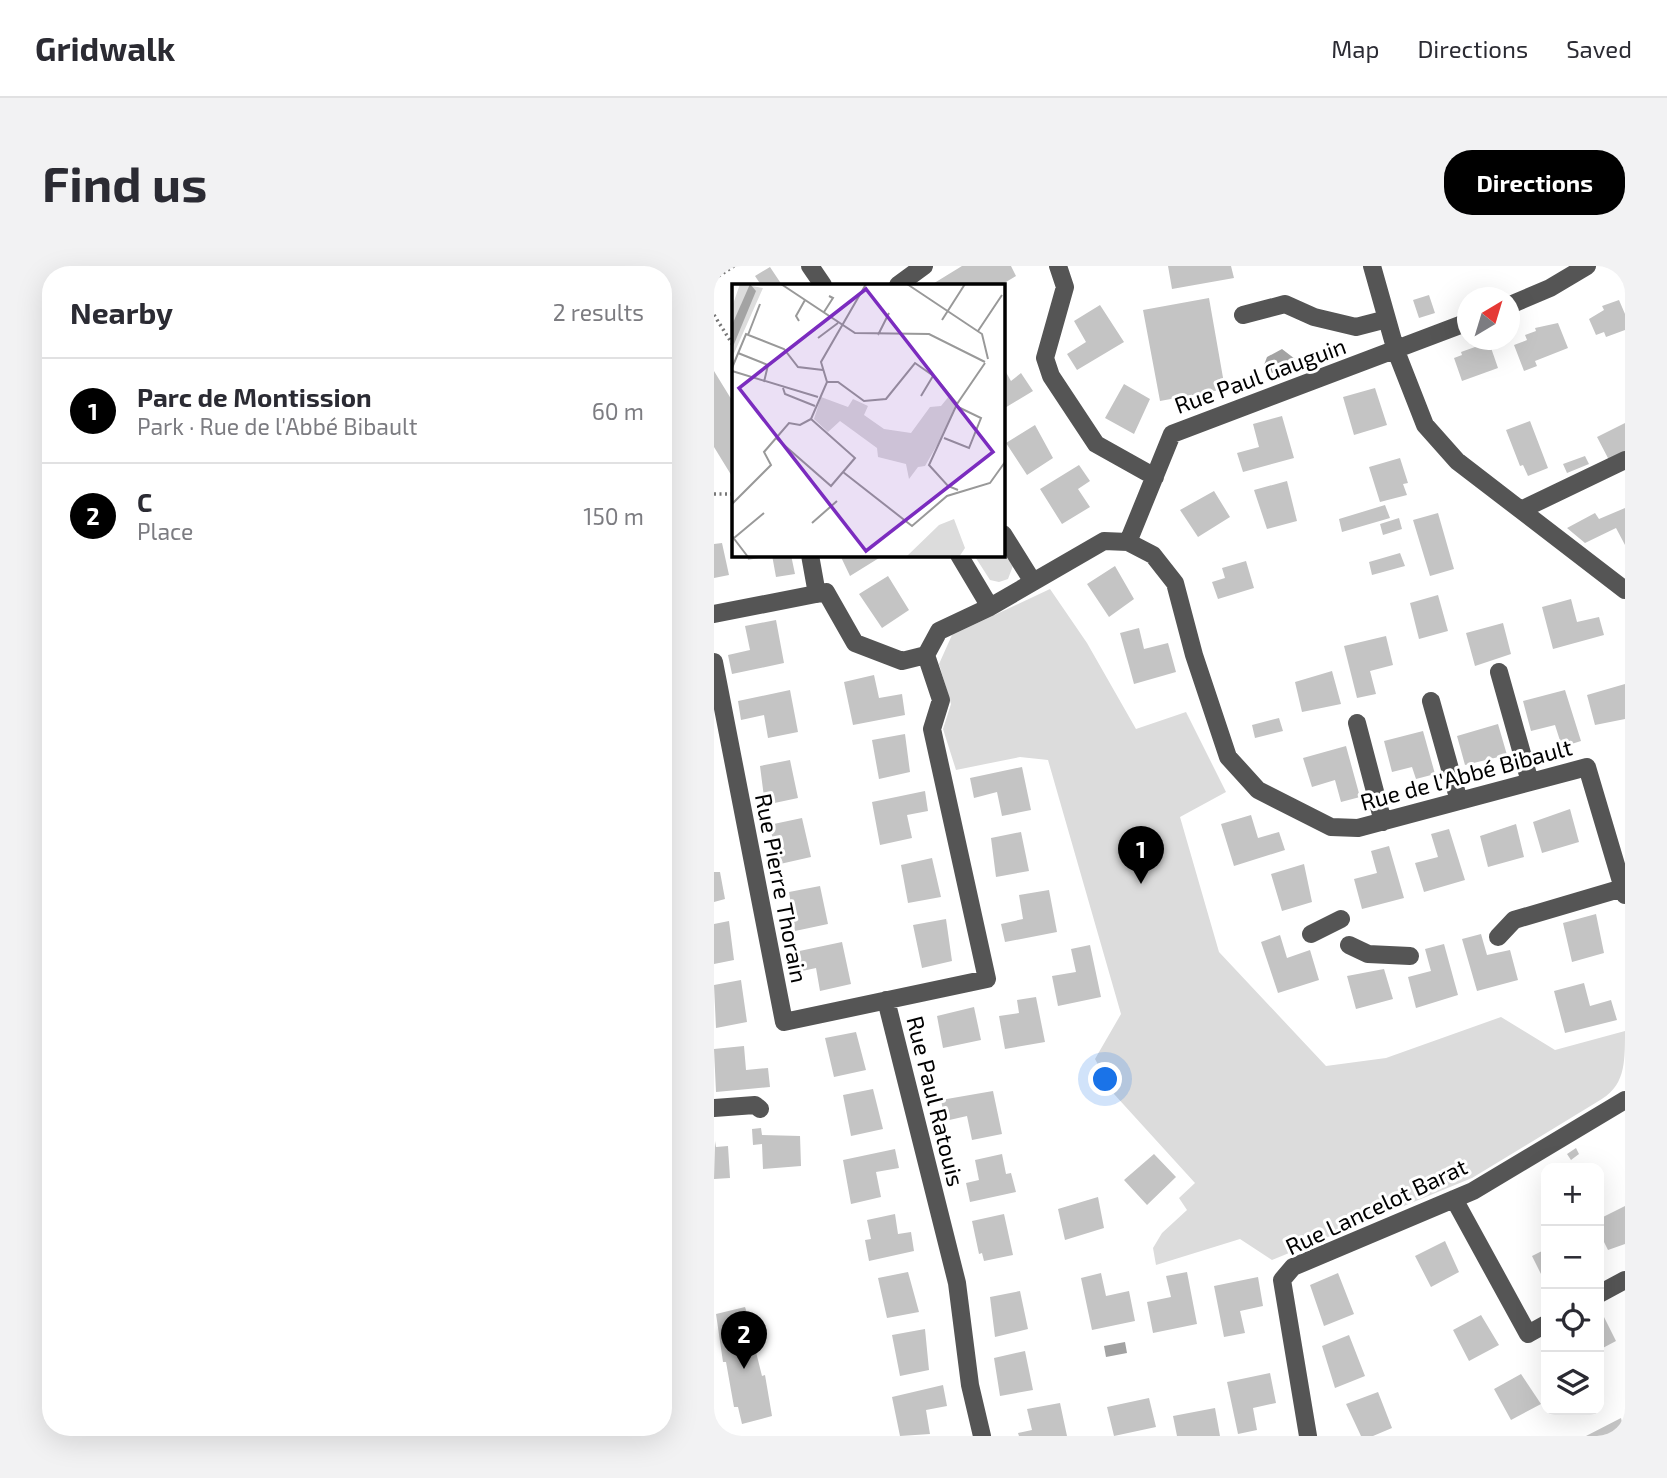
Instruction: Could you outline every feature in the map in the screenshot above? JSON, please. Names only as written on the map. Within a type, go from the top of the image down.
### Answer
[{"type":"street","points":[[810,266],[822,284]]},
{"type":"street","points":[[899,284],[924,266]]},
{"type":"street","points":[[1058,266],[1065,287],[1045,358],[1051,376],[1096,444],[1155,477]]},
{"type":"street","points":[[1372,266],[1396,351],[1425,425],[1457,461],[1625,590]]},
{"type":"street","points":[[1520,301],[1550,289],[1587,266]]},
{"type":"street","points":[[1243,315],[1285,304],[1314,317],[1356,327],[1387,319]]},
{"type":"street","name":"Rue Paul Gauguin","points":[[1128,542],[1172,434],[1457,326]]},
{"type":"street","points":[[1521,510],[1625,460]]},
{"type":"street","points":[[1004,536],[1033,582]]},
{"type":"street","points":[[714,614],[826,592],[855,643],[902,661],[926,655],[939,631],[990,607],[1104,541],[1128,542]]},
{"type":"street","name":"Rue de l'Abbé Bibault","points":[[1128,542],[1153,555],[1175,583],[1194,655],[1228,757],[1258,790],[1331,827],[1358,828],[1587,767],[1624,892]]},
{"type":"street","points":[[810,556],[817,594]]},
{"type":"street","points":[[960,556],[990,607]]},
{"type":"street","name":"Rue Paul Ratouis","points":[[926,655],[941,700],[932,729],[987,979],[886,1000],[957,1283],[970,1385],[982,1436]]},
{"type":"street","name":"Rue Pierre Thorain","points":[[714,662],[784,1022],[886,1000]]},
{"type":"street","points":[[1499,672],[1530,782]]},
{"type":"street","points":[[1431,701],[1459,801]]},
{"type":"street","points":[[1357,723],[1382,822]]},
{"type":"street","points":[[1497,937],[1514,920],[1624,892]]},
{"type":"street","points":[[1311,934],[1341,919]]},
{"type":"street","points":[[1349,945],[1368,954],[1410,956]]},
{"type":"street","name":"Rue Lancelot Barat","points":[[1305,1435],[1282,1280],[1293,1267],[1473,1191],[1624,1103]]},
{"type":"street","points":[[714,1108],[755,1105],[760,1109]]},
{"type":"street","points":[[1454,1199],[1528,1334],[1541,1327]]},
{"type":"street","points":[[1604,1291],[1625,1280]]},
{"type":"path","points":[[714,279],[734,266]]},
{"type":"path","points":[[714,315],[732,343]]},
{"type":"path","points":[[714,494],[732,494]]},
{"type":"shaded area","points":[[1282,349],[1295,359],[1289,371],[1270,373],[1264,365],[1267,357]]},
{"type":"shaded area","points":[[1004,547],[1014,563],[1008,579],[999,582],[990,580],[975,556],[1004,556]]},
{"type":"shaded area","points":[[1050,589],[1087,643],[1136,729],[1186,712],[1226,792],[1180,817],[1219,952],[1326,1066],[1386,1058],[1501,1017],[1555,1050],[1625,1031],[1622,1074],[1613,1089],[1597,1102],[1472,1178],[1272,1260],[1240,1239],[1156,1265],[1153,1248],[1162,1233],[1187,1210],[1179,1198],[1195,1183],[1114,1094],[1095,1059],[1121,1014],[1048,760],[1020,757],[956,770],[943,729],[951,704],[939,664],[952,635]]},
{"type":"shaded area","points":[[1125,1342],[1127,1353],[1106,1357],[1104,1346]]},
{"type":"building","points":[[962,266],[1011,266],[1016,276],[1003,284],[933,284]]},
{"type":"building","points":[[1168,266],[1231,266],[1234,278],[1172,289]]},
{"type":"building","points":[[770,267],[781,284],[760,284],[755,276]]},
{"type":"building","points":[[1429,295],[1435,313],[1419,318],[1413,300]]},
{"type":"building","points":[[1209,298],[1225,389],[1160,401],[1143,310]]},
{"type":"building","points":[[1619,300],[1625,314],[1625,330],[1606,337],[1604,332],[1596,335],[1589,319],[1604,310],[1602,306]]},
{"type":"building","points":[[1100,305],[1124,342],[1077,370],[1067,354],[1086,342],[1074,321]]},
{"type":"building","points":[[1558,323],[1568,348],[1535,361],[1537,366],[1524,371],[1516,350],[1520,350],[1520,343],[1527,340],[1525,335],[1536,331],[1535,328]]},
{"type":"building","points":[[1492,350],[1498,368],[1462,381],[1454,358],[1462,355],[1461,352]]},
{"type":"building","points":[[1004,369],[1011,381],[1021,373],[1033,391],[1004,408]]},
{"type":"building","points":[[714,371],[732,400],[732,476],[714,447]]},
{"type":"building","points":[[1124,384],[1150,399],[1134,434],[1105,418]]},
{"type":"building","points":[[1375,388],[1387,425],[1354,435],[1343,397]]},
{"type":"building","points":[[1282,416],[1294,458],[1243,472],[1237,453],[1259,447],[1253,424]]},
{"type":"building","points":[[1530,421],[1548,468],[1528,476],[1523,465],[1520,466],[1506,430]]},
{"type":"building","points":[[1625,423],[1625,452],[1609,460],[1597,437]]},
{"type":"building","points":[[1035,425],[1053,458],[1027,475],[1006,443]]},
{"type":"building","points":[[1585,456],[1589,464],[1567,473],[1563,464]]},
{"type":"building","points":[[1400,458],[1408,483],[1403,484],[1407,495],[1380,502],[1369,467]]},
{"type":"building","points":[[1079,465],[1090,481],[1078,489],[1090,507],[1062,524],[1040,489]]},
{"type":"building","points":[[1287,481],[1297,521],[1267,529],[1254,490]]},
{"type":"building","points":[[1214,491],[1230,517],[1198,537],[1180,510]]},
{"type":"building","points":[[1385,505],[1390,518],[1342,532],[1339,519]]},
{"type":"building","points":[[1625,508],[1625,545],[1616,528],[1585,543],[1567,528],[1595,513],[1599,519]]},
{"type":"building","points":[[1438,513],[1454,569],[1430,576],[1413,520]]},
{"type":"building","points":[[1399,518],[1402,529],[1383,535],[1380,524]]},
{"type":"building","points":[[722,543],[729,575],[714,578],[714,544]]},
{"type":"building","points":[[1400,553],[1405,566],[1372,575],[1369,562]]},
{"type":"building","points":[[747,556],[770,556],[748,560]]},
{"type":"building","points":[[772,556],[791,556],[795,574],[776,577]]},
{"type":"building","points":[[840,556],[878,556],[879,558],[850,576]]},
{"type":"building","points":[[1246,561],[1254,588],[1218,599],[1212,582],[1225,578],[1222,568]]},
{"type":"building","points":[[1115,566],[1134,599],[1109,617],[1087,584]]},
{"type":"building","points":[[888,576],[909,610],[882,628],[859,594]]},
{"type":"building","points":[[1438,595],[1448,631],[1419,639],[1410,603]]},
{"type":"building","points":[[1571,599],[1577,622],[1599,617],[1604,635],[1553,649],[1542,607]]},
{"type":"building","points":[[776,620],[784,663],[732,674],[728,655],[750,650],[745,626]]},
{"type":"building","points":[[1503,623],[1511,654],[1475,666],[1466,633]]},
{"type":"building","points":[[1139,628],[1144,649],[1168,643],[1176,672],[1134,684],[1120,633]]},
{"type":"building","points":[[1386,636],[1393,665],[1370,671],[1376,694],[1357,698],[1344,646]]},
{"type":"building","points":[[1332,671],[1341,704],[1302,712],[1295,682]]},
{"type":"building","points":[[874,675],[879,698],[902,694],[905,715],[853,725],[844,682]]},
{"type":"building","points":[[1625,684],[1625,719],[1595,725],[1587,695]]},
{"type":"building","points":[[790,690],[798,732],[768,738],[764,715],[741,720],[738,701]]},
{"type":"building","points":[[1565,690],[1581,741],[1562,747],[1555,725],[1531,731],[1523,701]]},
{"type":"building","points":[[1279,718],[1283,731],[1255,738],[1252,725]]},
{"type":"building","points":[[1498,724],[1507,755],[1465,765],[1457,736]]},
{"type":"building","points":[[1423,731],[1435,774],[1416,779],[1412,767],[1392,772],[1384,741]]},
{"type":"building","points":[[905,734],[910,772],[879,779],[872,740]]},
{"type":"building","points":[[1346,746],[1360,797],[1341,802],[1335,780],[1312,787],[1303,758]]},
{"type":"building","points":[[790,760],[798,798],[765,805],[760,766]]},
{"type":"building","points":[[1022,767],[1031,810],[1002,816],[997,792],[974,798],[970,778]]},
{"type":"building","points":[[925,791],[928,811],[907,815],[912,838],[880,845],[872,802]]},
{"type":"building","points":[[1570,809],[1579,842],[1542,853],[1533,822]]},
{"type":"building","points":[[1251,815],[1258,838],[1279,832],[1285,850],[1234,866],[1221,824]]},
{"type":"building","points":[[802,818],[811,857],[780,864],[769,825]]},
{"type":"building","points":[[1516,824],[1524,857],[1488,867],[1480,836]]},
{"type":"building","points":[[1449,829],[1465,880],[1424,892],[1415,863],[1438,857],[1431,834]]},
{"type":"building","points":[[1021,832],[1029,871],[996,877],[991,838]]},
{"type":"building","points":[[1389,846],[1404,898],[1362,909],[1354,879],[1377,873],[1371,851]]},
{"type":"building","points":[[932,858],[941,897],[908,903],[901,865]]},
{"type":"building","points":[[1304,864],[1312,902],[1282,911],[1271,874]]},
{"type":"building","points":[[714,872],[720,872],[725,899],[714,902]]},
{"type":"building","points":[[820,886],[828,924],[795,931],[789,892]]},
{"type":"building","points":[[1049,890],[1057,932],[1005,942],[1001,924],[1023,919],[1019,895]]},
{"type":"building","points":[[1596,914],[1604,953],[1572,962],[1563,923]]},
{"type":"building","points":[[946,919],[952,961],[922,968],[913,925]]},
{"type":"building","points":[[729,921],[734,960],[714,964],[714,924]]},
{"type":"building","points":[[1481,934],[1487,955],[1510,950],[1518,980],[1477,991],[1462,939]]},
{"type":"building","points":[[1280,935],[1287,958],[1310,950],[1319,980],[1278,993],[1261,942]]},
{"type":"building","points":[[842,942],[851,984],[820,991],[816,968],[793,973],[790,953]]},
{"type":"building","points":[[1444,944],[1458,995],[1416,1008],[1408,977],[1431,971],[1425,949]]},
{"type":"building","points":[[1090,945],[1101,997],[1058,1006],[1052,976],[1076,972],[1071,949]]},
{"type":"building","points":[[1384,969],[1393,999],[1356,1009],[1347,976]]},
{"type":"building","points":[[741,980],[747,1022],[716,1028],[714,985]]},
{"type":"building","points":[[1584,983],[1590,1006],[1611,1000],[1617,1020],[1565,1033],[1554,991]]},
{"type":"building","points":[[1036,997],[1045,1042],[1005,1049],[999,1016],[1019,1013],[1017,1000]]},
{"type":"building","points":[[974,1007],[981,1040],[943,1048],[937,1016]]},
{"type":"building","points":[[856,1032],[866,1070],[834,1077],[825,1038]]},
{"type":"building","points":[[744,1046],[746,1070],[768,1068],[770,1087],[716,1092],[714,1049]]},
{"type":"building","points":[[873,1089],[883,1129],[851,1136],[843,1095]]},
{"type":"building","points":[[993,1091],[1002,1134],[972,1140],[967,1116],[945,1121],[941,1100]]},
{"type":"building","points":[[761,1128],[762,1135],[800,1136],[801,1166],[763,1169],[762,1144],[753,1145],[752,1129]]},
{"type":"building","points":[[715,1141],[716,1147],[728,1146],[730,1178],[714,1179]]},
{"type":"building","points":[[1576,1148],[1579,1154],[1571,1160],[1567,1154]]},
{"type":"building","points":[[895,1149],[899,1168],[876,1172],[881,1197],[851,1204],[843,1160]]},
{"type":"building","points":[[1002,1154],[1006,1174],[1011,1173],[1016,1192],[970,1202],[966,1183],[979,1180],[975,1160]]},
{"type":"building","points":[[1154,1154],[1176,1177],[1147,1205],[1124,1180]]},
{"type":"building","points":[[1098,1197],[1104,1228],[1065,1240],[1058,1209]]},
{"type":"building","points":[[1625,1206],[1625,1244],[1608,1250],[1604,1242],[1604,1216]]},
{"type":"building","points":[[895,1214],[898,1234],[911,1232],[914,1251],[869,1261],[865,1240],[871,1239],[867,1220]]},
{"type":"building","points":[[1004,1214],[1013,1255],[984,1261],[982,1253],[979,1254],[972,1221]]},
{"type":"building","points":[[1445,1241],[1459,1272],[1431,1287],[1415,1256]]},
{"type":"building","points":[[1541,1252],[1541,1274],[1532,1256]]},
{"type":"building","points":[[908,1272],[919,1312],[887,1318],[878,1278]]},
{"type":"building","points":[[1187,1272],[1197,1324],[1153,1333],[1147,1302],[1171,1297],[1166,1276]]},
{"type":"building","points":[[1101,1273],[1106,1296],[1129,1291],[1135,1321],[1092,1330],[1081,1278]]},
{"type":"building","points":[[1338,1273],[1354,1314],[1324,1326],[1310,1285]]},
{"type":"building","points":[[1258,1277],[1263,1306],[1240,1311],[1245,1333],[1224,1337],[1214,1286]]},
{"type":"building","points":[[1020,1291],[1028,1329],[995,1337],[990,1297]]},
{"type":"building","points":[[745,1307],[758,1347],[755,1348],[762,1376],[765,1375],[772,1416],[742,1424],[738,1407],[734,1407],[726,1362],[723,1362],[716,1314]]},
{"type":"building","points":[[1481,1315],[1499,1345],[1469,1361],[1453,1330]]},
{"type":"building","points":[[1604,1317],[1616,1341],[1604,1347]]},
{"type":"building","points":[[925,1329],[929,1370],[900,1376],[892,1335]]},
{"type":"building","points":[[1349,1335],[1365,1376],[1335,1388],[1322,1346]]},
{"type":"building","points":[[1025,1351],[1033,1390],[1000,1396],[994,1358]]},
{"type":"building","points":[[1270,1373],[1276,1403],[1253,1408],[1257,1430],[1238,1434],[1227,1382]]},
{"type":"building","points":[[1521,1374],[1541,1404],[1511,1420],[1494,1389]]},
{"type":"building","points":[[943,1385],[947,1406],[926,1410],[930,1434],[900,1436],[892,1397]]},
{"type":"building","points":[[1378,1392],[1392,1428],[1373,1436],[1361,1436],[1346,1404]]},
{"type":"building","points":[[1149,1398],[1156,1427],[1114,1436],[1107,1407]]},
{"type":"building","points":[[1060,1403],[1067,1436],[1019,1436],[1018,1433],[1032,1430],[1027,1409]]},
{"type":"building","points":[[1215,1408],[1220,1436],[1177,1436],[1173,1416]]},
{"type":"building","points":[[1621,1418],[1625,1436],[1586,1436]]},
{"type":"place","name":"Parc de Montission","points":[[1141,884]]},
{"type":"place","name":"C","points":[[744,1369]]}]
